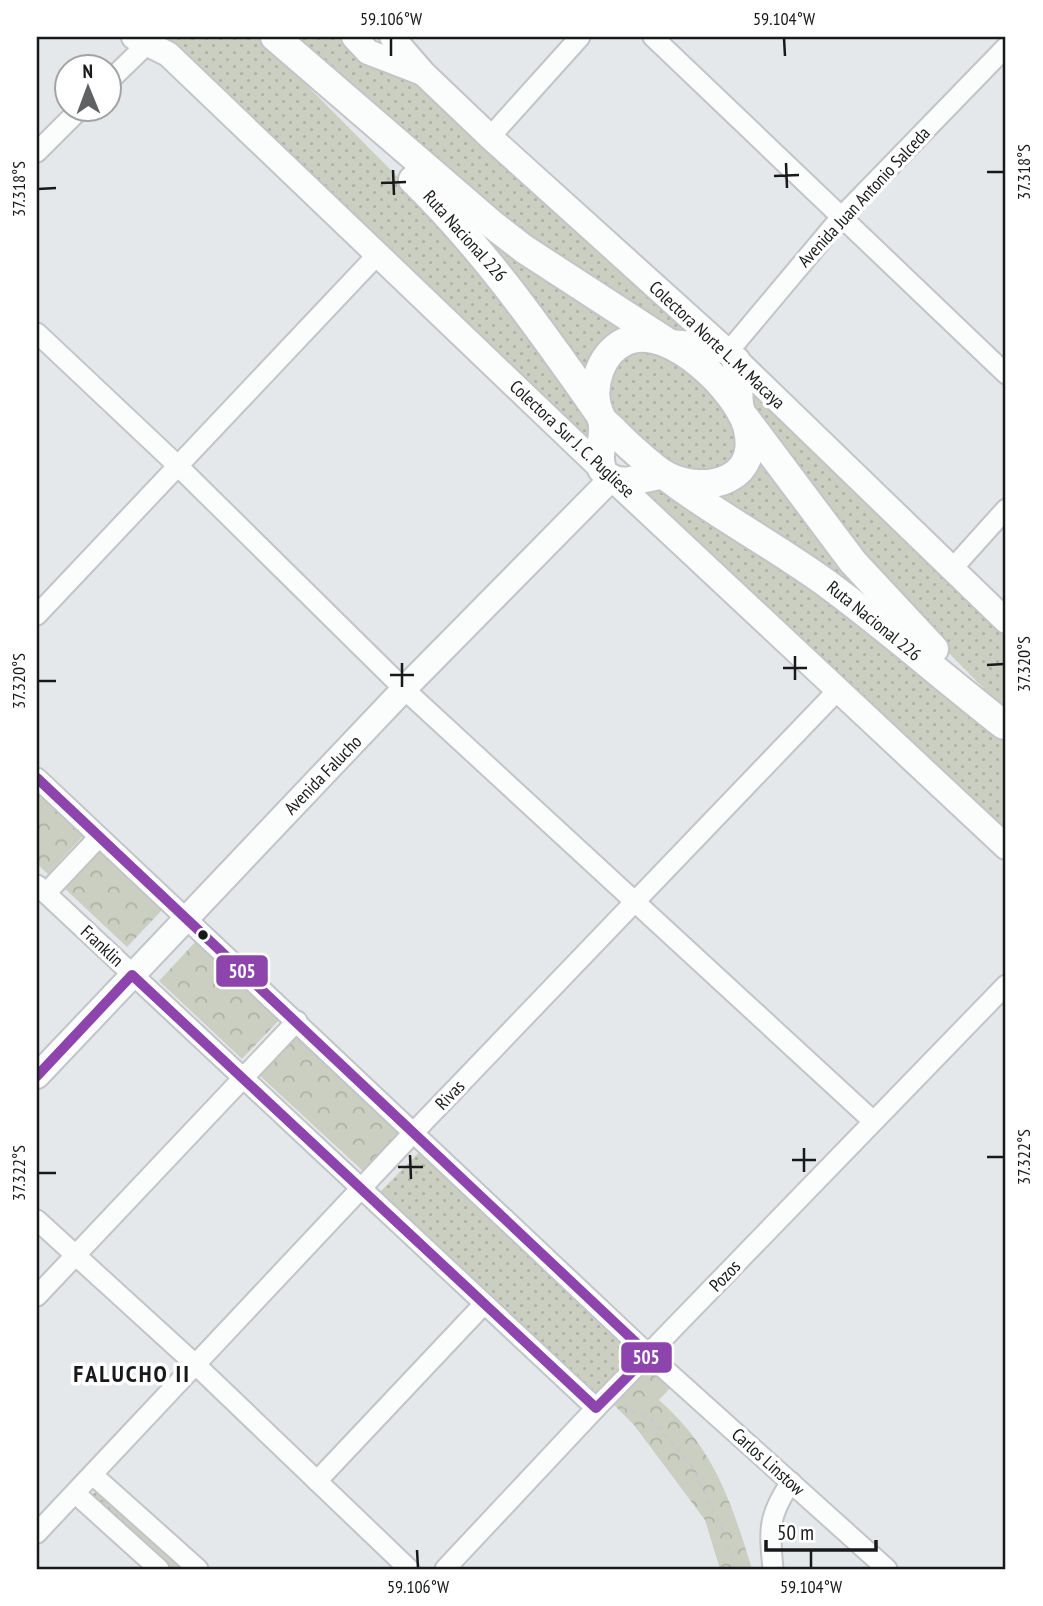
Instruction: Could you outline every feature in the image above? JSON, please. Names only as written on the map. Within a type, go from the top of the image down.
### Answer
[{"type":"highway","name":"Ruta Nacional 226","points":[[275,37],[464,231],[527,310],[601,416],[637,454],[864,611],[1005,726]]},
{"type":"highway","name":"Ruta Nacional 226","points":[[313,73],[524,249],[701,366],[742,414],[853,562],[1005,726]]},
{"type":"highway","points":[[667,475],[626,482],[611,476],[598,457],[605,438],[597,376],[611,350],[636,338],[691,347],[712,344],[729,354],[740,376],[736,394],[742,414]]},
{"type":"highway","name":"Ruta Nacional 226","points":[[667,475],[686,484],[708,485],[724,482],[736,473],[749,444],[742,414]]},
{"type":"main road","name":"Colectora Norte L. M. Macaya","points":[[354,37],[368,52],[424,74]]},
{"type":"main road","name":"Colectora Norte L. M. Macaya","points":[[392,37],[424,74],[490,137],[729,354],[1006,621]]},
{"type":"main road","name":"Colectora Sur J. C. Pugliese","points":[[139,39],[168,54],[838,691],[1006,847]]},
{"type":"main road","name":"Avenida Falucho","points":[[37,1076],[404,689],[611,476]]},
{"type":"street","points":[[490,137],[580,37]]},
{"type":"street","points":[[653,37],[1006,374]]},
{"type":"street","points":[[122,68],[142,49],[139,39]]},
{"type":"street","name":"Avenida Juan Antonio Salceda","points":[[729,354],[842,216],[1006,47]]},
{"type":"street","points":[[37,152],[67,122]]},
{"type":"street","points":[[37,615],[176,464],[379,253]]},
{"type":"street","points":[[37,333],[176,464],[404,689],[873,1121]]},
{"type":"street","points":[[952,569],[1006,509]]},
{"type":"street","name":"Rivas","points":[[37,1533],[94,1476],[414,1132],[838,691]]},
{"type":"street","name":"Carlos Linstow","points":[[37,778],[649,1354],[887,1569]]},
{"type":"street","points":[[41,889],[99,837]]},
{"type":"street","name":"Franklin","points":[[41,889],[596,1408]]},
{"type":"street","name":"Pozos","points":[[445,1569],[596,1408],[1006,985]]},
{"type":"street","points":[[37,1296],[297,1020]]},
{"type":"street","points":[[37,1220],[196,1365],[409,1569]]},
{"type":"street","points":[[317,1482],[483,1305]]},
{"type":"street","points":[[94,1476],[198,1569]]},
{"type":"street","points":[[773,1569],[770,1540],[774,1507],[791,1482]]},
{"type":"street","points":[[76,1494],[159,1569]]},
{"type":"path","points":[[611,1393],[626,1410],[652,1420],[691,1465],[725,1535],[735,1569]]},
{"type":"green space","points":[[154,37],[259,37],[469,249],[595,427],[587,441]]},
{"type":"green space","points":[[291,37],[347,37],[404,70],[681,320],[689,336],[647,318],[567,271]]},
{"type":"green space","points":[[467,213],[631,323],[587,383]]},
{"type":"green space","points":[[644,347],[695,373],[728,411],[739,439],[735,458],[718,474],[679,471],[626,427],[616,413],[608,398],[609,373],[614,362]]},
{"type":"green space","points":[[751,384],[1006,630],[1006,711],[879,582],[750,404]]},
{"type":"green space","points":[[759,444],[932,658],[711,496]]},
{"type":"green space","points":[[654,488],[704,509],[945,686],[1006,741],[1006,837],[646,496],[648,490]]},
{"type":"green space","points":[[37,789],[85,834],[48,874],[37,864]]},
{"type":"green space","points":[[100,847],[164,908],[127,947],[62,886]]},
{"type":"green space","points":[[197,940],[281,1018],[242,1059],[159,981]]},
{"type":"green space","points":[[295,1034],[402,1134],[365,1173],[258,1074]]},
{"type":"green space","points":[[422,1149],[639,1356],[597,1399],[380,1192]]},
{"type":"green space","points":[[650,1362],[673,1385],[659,1400],[694,1437],[707,1457],[728,1498],[752,1569],[720,1569],[705,1520],[634,1425],[611,1402]]},
{"type":"green space","points":[[100,1487],[188,1569],[169,1569],[90,1497]]},
{"type":"transit line","name":"505","points":[[37,778],[649,1355],[596,1408],[132,975],[37,1076]]},
{"type":"district","name":"FALUCHO II","points":[[132,1374]]}]
